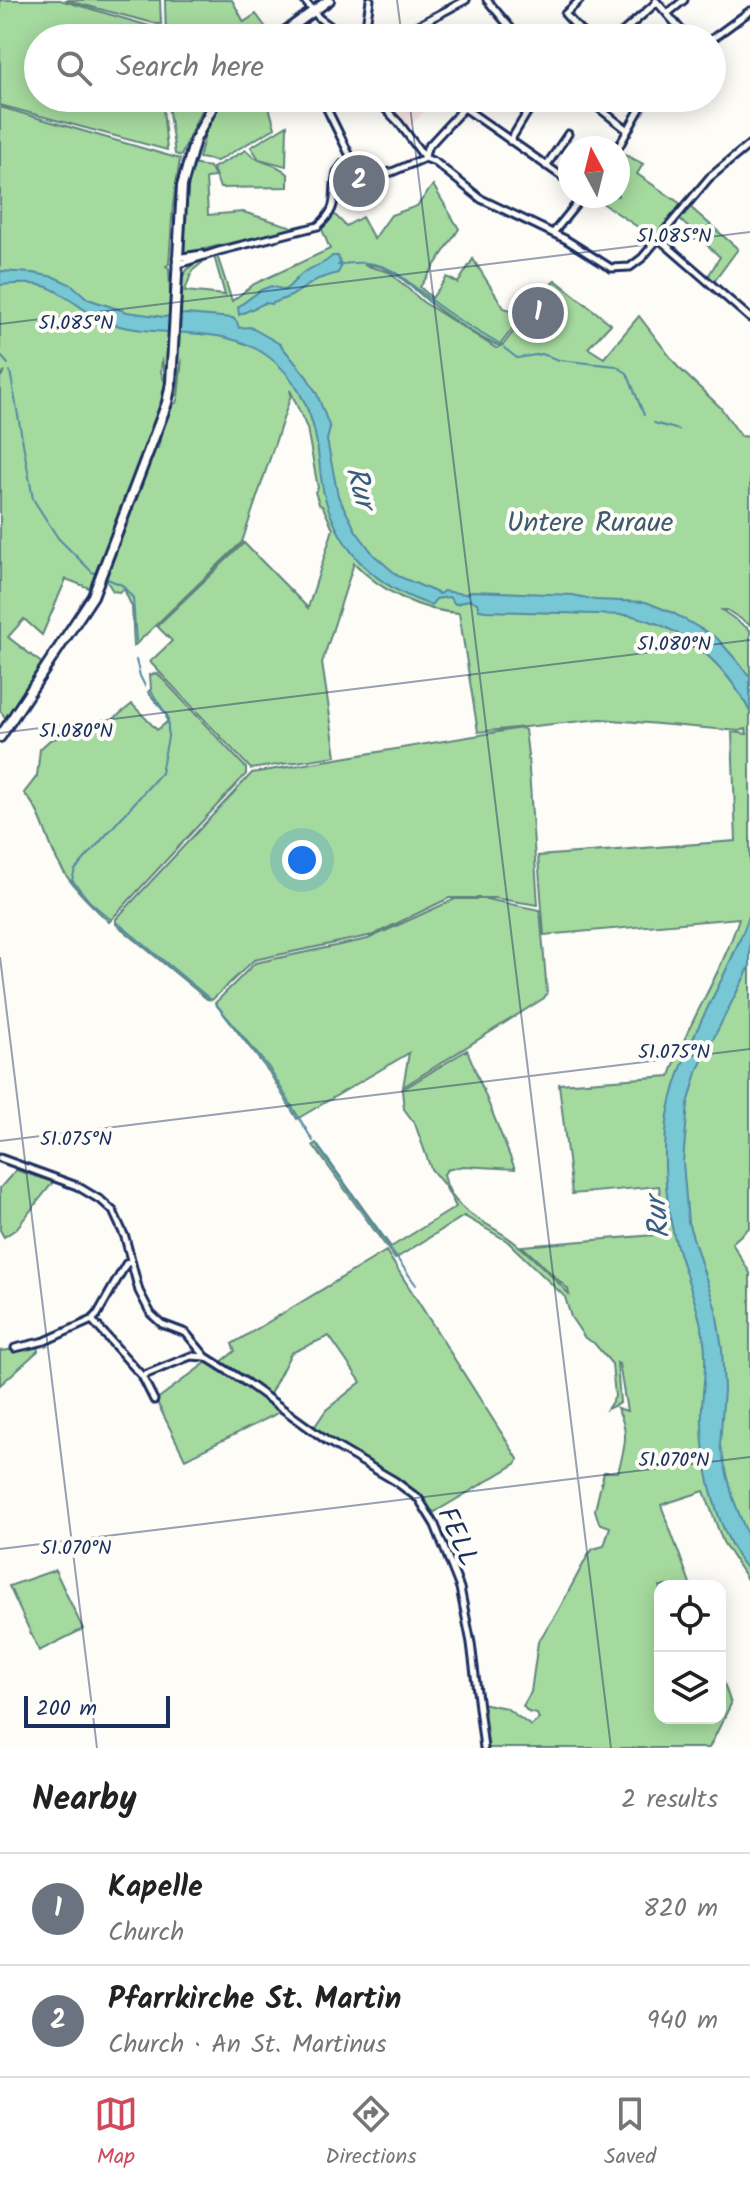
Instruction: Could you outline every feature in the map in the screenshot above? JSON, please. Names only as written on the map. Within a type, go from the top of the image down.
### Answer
[{"type":"main road","points":[[301,24],[317,15],[329,0]]},
{"type":"main road","points":[[0,737],[38,677],[82,617],[167,403],[181,197],[188,160],[209,112]]},
{"type":"street","points":[[304,0],[328,24]]},
{"type":"street","points":[[366,24],[370,0]]},
{"type":"street","points":[[421,24],[466,0]]},
{"type":"street","points":[[487,0],[507,24]]},
{"type":"street","points":[[574,24],[565,14],[579,0]]},
{"type":"street","points":[[668,13],[684,0]]},
{"type":"street","points":[[632,24],[657,1],[677,24]]},
{"type":"street","points":[[726,29],[750,11]]},
{"type":"street","points":[[328,112],[352,160]]},
{"type":"street","points":[[388,112],[425,158]]},
{"type":"street","points":[[425,158],[427,148],[459,112]]},
{"type":"street","points":[[470,112],[558,174]]},
{"type":"street","points":[[510,141],[528,112]]},
{"type":"street","points":[[604,112],[626,129]]},
{"type":"street","points":[[623,136],[637,112]]},
{"type":"street","points":[[546,166],[568,134]]},
{"type":"street","points":[[176,261],[318,226],[330,214],[336,198],[340,166],[352,160],[358,159],[382,173],[431,158],[481,199],[553,233],[602,264],[616,269],[637,263],[709,178],[750,144]]},
{"type":"street","points":[[553,233],[573,208]]},
{"type":"street","points":[[658,238],[750,318]]},
{"type":"street","points":[[176,261],[192,260],[207,254]]},
{"type":"street","points":[[175,284],[192,260]]},
{"type":"street","name":"FELL","points":[[0,1158],[77,1186],[102,1201],[113,1211],[125,1237],[139,1291],[151,1314],[162,1324],[186,1333],[206,1357],[327,1441],[395,1481],[423,1503],[460,1588],[471,1643],[484,1748]]},
{"type":"street","points":[[15,1348],[45,1341],[92,1320],[126,1264],[131,1261]]},
{"type":"street","points":[[92,1320],[142,1376],[154,1400]]},
{"type":"street","points":[[191,1356],[197,1346]]},
{"type":"street","name":"FELL","points":[[142,1376],[191,1356],[206,1357]]},
{"type":"shaded area","points":[[391,112],[423,112],[407,130]]},
{"type":"green space","points":[[0,0],[60,0],[143,24],[24,24],[24,111],[0,105]]},
{"type":"green space","points":[[65,0],[160,0],[161,24],[157,24]]},
{"type":"green space","points":[[165,0],[232,0],[244,22],[256,14],[263,24],[166,24]]},
{"type":"green space","name":"Untere Ruraue","points":[[0,107],[180,159],[169,264],[166,266],[169,268],[170,293],[179,294],[185,273],[202,259],[203,262],[192,271],[185,291],[225,295],[214,256],[217,255],[232,301],[254,284],[330,249],[321,227],[334,214],[346,226],[362,217],[374,239],[391,215],[417,206],[433,185],[459,229],[420,287],[432,298],[447,277],[458,283],[473,259],[504,308],[524,314],[499,346],[457,323],[393,272],[364,265],[389,272],[423,302],[496,348],[503,345],[528,313],[537,321],[546,312],[536,303],[555,280],[611,324],[588,348],[604,358],[639,316],[678,367],[720,407],[741,436],[750,437],[750,625],[722,610],[750,630],[750,1227],[732,1243],[750,1273],[750,1584],[723,1542],[704,1491],[661,1505],[689,1580],[654,1580],[654,1724],[721,1724],[709,1748],[486,1748],[481,1703],[506,1708],[531,1726],[539,1719],[537,1714],[528,1712],[523,1706],[531,1692],[538,1642],[588,1555],[593,1549],[604,1546],[610,1527],[599,1523],[595,1510],[604,1472],[618,1472],[625,1440],[624,1425],[617,1408],[627,1411],[619,1364],[620,1403],[607,1409],[615,1397],[612,1364],[594,1343],[585,1338],[571,1317],[565,1297],[507,1241],[464,1216],[395,1259],[313,1145],[316,1143],[391,1247],[456,1207],[431,1169],[415,1124],[404,1109],[402,1090],[467,1050],[515,1169],[463,1166],[447,1170],[444,1174],[448,1187],[462,1207],[514,1242],[569,1294],[568,1289],[522,1246],[666,1234],[659,1186],[572,1194],[559,1084],[670,1076],[724,959],[739,918],[544,935],[538,856],[736,841],[732,732],[747,734],[746,729],[739,731],[601,719],[478,732],[459,613],[430,608],[402,598],[354,563],[322,663],[336,756],[251,769],[150,662],[172,641],[157,626],[244,543],[308,608],[333,529],[315,492],[318,488],[307,428],[290,390],[291,395],[242,542],[134,646],[132,607],[124,589],[113,591],[106,580],[154,449],[158,448],[169,406],[176,403],[178,397],[182,359],[176,395],[170,402],[174,358],[167,358],[165,377],[162,358],[161,372],[165,383],[161,402],[95,585],[92,589],[66,579],[42,635],[24,619],[8,637],[44,665],[9,722],[0,711],[0,378],[5,371],[0,375]]},
{"type":"green space","points":[[26,112],[163,112],[167,150]]},
{"type":"green space","points":[[169,112],[201,112],[181,156],[175,154]]},
{"type":"green space","points":[[212,112],[270,112],[275,128],[217,161],[199,158]]},
{"type":"green space","points":[[287,125],[286,166],[259,159],[251,147]]},
{"type":"green space","points":[[246,150],[288,174],[288,187],[220,188],[213,168]]},
{"type":"green space","points":[[630,157],[643,164],[637,174],[681,204],[654,238],[610,208],[630,208]]},
{"type":"green space","points":[[355,163],[370,169],[372,178],[366,186],[342,195],[338,186],[341,172]]},
{"type":"green space","points":[[190,164],[210,167],[215,177],[206,178],[208,215],[243,212],[296,228],[183,254],[186,184]]},
{"type":"green space","points":[[689,206],[738,249],[713,283],[707,278],[720,257],[679,219]]},
{"type":"green space","points":[[157,673],[246,768],[246,774],[109,922],[67,877],[40,817],[24,793],[37,776],[40,749],[50,740],[111,721],[132,704],[157,730],[167,722],[166,714],[148,692],[151,689],[150,675]]},
{"type":"green space","points":[[522,728],[525,730],[528,755],[538,905],[494,898],[449,898],[373,935],[254,960],[212,1000],[116,924],[116,919],[252,773]]},
{"type":"green space","points":[[455,899],[486,899],[540,910],[547,993],[544,998],[403,1087],[409,1053],[297,1119],[269,1072],[215,1003],[255,963],[368,939]]},
{"type":"green space","points":[[16,1170],[53,1182],[16,1229],[4,1237],[0,1230],[0,1188]]},
{"type":"green space","points":[[386,1251],[518,1459],[517,1463],[435,1512],[429,1510],[408,1487],[313,1429],[326,1410],[361,1382],[329,1336],[291,1353],[269,1396],[219,1364],[235,1351],[232,1344]]},
{"type":"green space","points":[[37,1347],[38,1351],[0,1385],[0,1351]]},
{"type":"green space","points":[[207,1362],[282,1411],[185,1459],[156,1400]]},
{"type":"green space","points":[[55,1570],[83,1629],[39,1651],[9,1586]]},
{"type":"green space","points":[[726,1689],[731,1704],[726,1714]]},
{"type":"water","points":[[332,256],[338,256],[341,267],[338,273],[318,279],[291,296],[239,315],[238,307],[261,290],[271,286],[285,290],[304,272]]},
{"type":"water","points":[[0,271],[54,277],[72,285],[88,299],[127,312],[164,317],[186,314],[233,318],[239,328],[250,327],[280,344],[307,377],[330,428],[327,440],[338,496],[356,531],[374,555],[398,576],[440,594],[443,591],[466,594],[472,591],[646,602],[717,638],[750,677],[750,712],[729,678],[701,650],[648,620],[628,615],[486,611],[479,610],[474,601],[455,604],[449,597],[436,599],[431,605],[394,589],[364,566],[341,536],[323,492],[317,444],[305,403],[290,378],[270,358],[241,342],[224,337],[116,325],[48,287],[0,285]]},
{"type":"water","points":[[750,913],[750,966],[698,1069],[688,1104],[683,1162],[688,1222],[716,1310],[722,1349],[724,1389],[720,1446],[733,1498],[750,1542],[750,1574],[727,1537],[707,1473],[702,1429],[704,1344],[674,1236],[668,1207],[665,1160],[666,1130],[674,1088]]},
{"type":"waterway","points":[[338,265],[369,263],[393,271],[451,315],[499,344]]},
{"type":"waterway","points":[[504,348],[517,358],[542,354],[559,360],[616,366],[627,373],[644,415]]},
{"type":"waterway","points":[[0,355],[8,364]]},
{"type":"waterway","points":[[10,371],[33,499],[58,538],[92,572],[99,575]]},
{"type":"waterway","points":[[654,423],[679,430]]},
{"type":"waterway","points":[[105,578],[122,585],[133,598],[136,641]]},
{"type":"waterway","points":[[136,660],[145,686]]},
{"type":"waterway","points":[[110,919],[89,901],[72,880],[75,870],[161,773],[168,737],[168,717],[151,691]]},
{"type":"waterway","points":[[118,923],[210,999]]},
{"type":"waterway","points":[[216,1004],[269,1068],[313,1141]]},
{"type":"waterway","points":[[317,1146],[416,1285]]},
{"type":"place","name":"Pfarrkirche St. Martin","points":[[359,181]]},
{"type":"place","name":"Kapelle","points":[[538,313]]},
{"type":"water label","name":"Rur","points":[[361,487]]},
{"type":"water label","name":"Rur","points":[[657,1218]]}]
